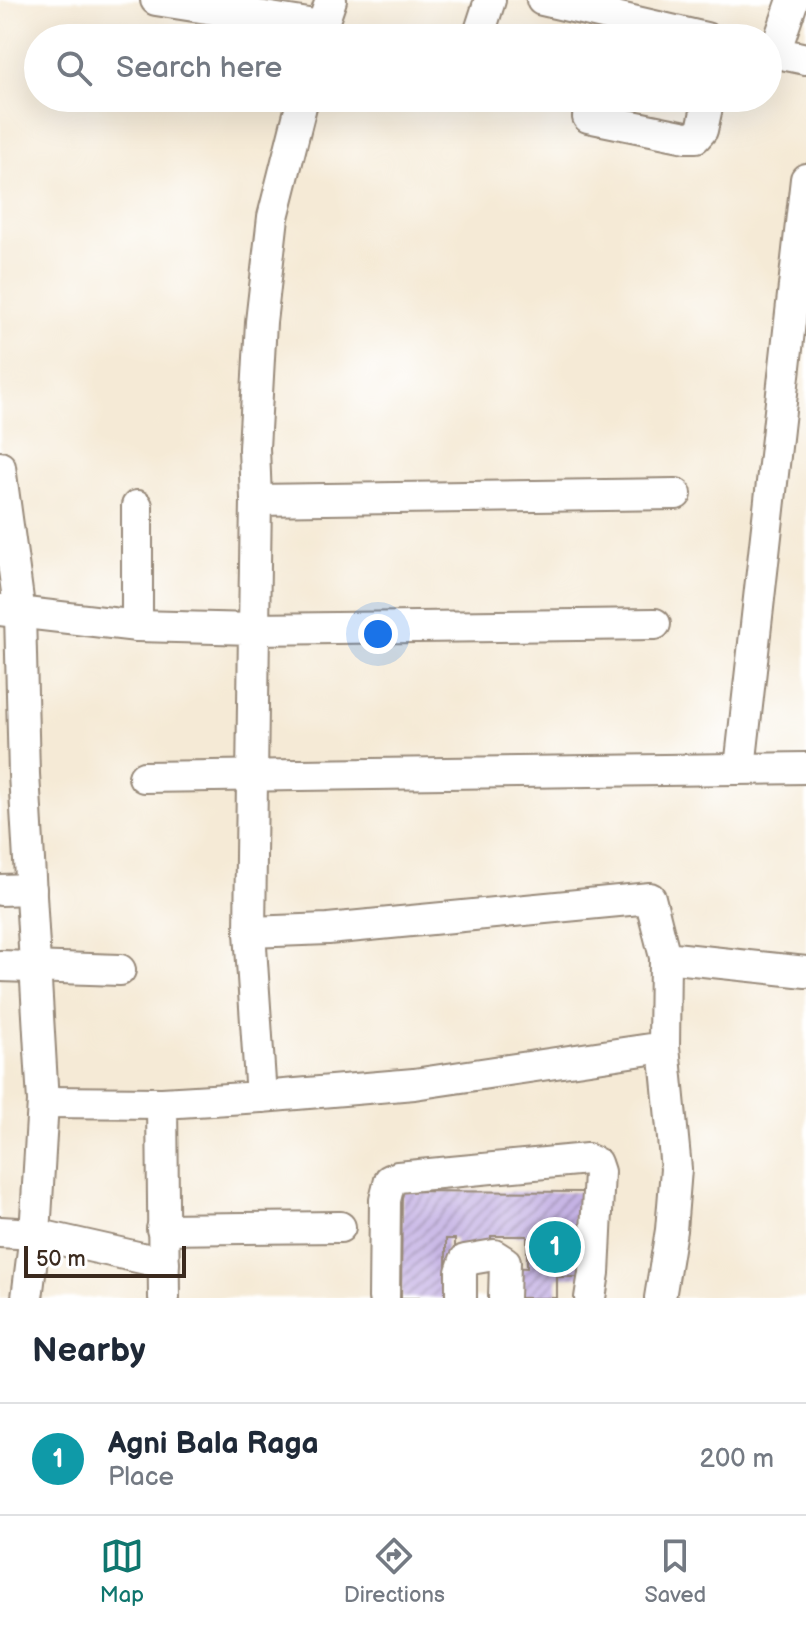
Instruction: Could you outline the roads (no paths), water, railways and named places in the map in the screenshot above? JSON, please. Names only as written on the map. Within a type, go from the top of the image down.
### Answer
[{"type":"street","points":[[156,0],[323,21]]},
{"type":"street","points":[[482,24],[490,0]]},
{"type":"street","points":[[542,0],[646,24]]},
{"type":"street","points":[[782,27],[793,0]]},
{"type":"street","points":[[782,54],[806,59]]},
{"type":"street","points":[[261,1097],[250,932],[256,500],[254,448],[260,338],[273,217],[299,112]]},
{"type":"street","points":[[589,112],[588,117],[696,137],[702,130],[706,112]]},
{"type":"street","points":[[740,768],[806,179]]},
{"type":"street","points":[[0,467],[10,612],[12,774],[31,889],[43,1102],[35,1234],[27,1298]]},
{"type":"street","points":[[256,500],[676,494]]},
{"type":"street","points":[[137,506],[137,626]]},
{"type":"street","points":[[10,612],[137,626],[254,629],[655,624]]},
{"type":"street","points":[[144,777],[806,768]]},
{"type":"street","points":[[0,890],[31,889]]},
{"type":"street","points":[[250,932],[328,929],[650,898],[665,957],[664,1047],[676,1169],[671,1230],[660,1298]]},
{"type":"street","points":[[665,957],[806,972]]},
{"type":"street","points":[[0,966],[120,970]]},
{"type":"street","points":[[43,1102],[162,1103],[414,1084],[664,1047]]},
{"type":"street","points":[[162,1103],[164,1298]]},
{"type":"street","points":[[384,1298],[385,1200],[390,1180],[587,1159],[596,1163],[599,1172],[590,1298]]},
{"type":"street","points":[[162,1229],[340,1227]]},
{"type":"street","points":[[0,1232],[35,1234],[164,1263]]},
{"type":"street","points":[[461,1298],[461,1272],[465,1260],[494,1255],[505,1262],[504,1298]]},
{"type":"place","name":"Agni Bala Raga","points":[[555,1247]]}]
